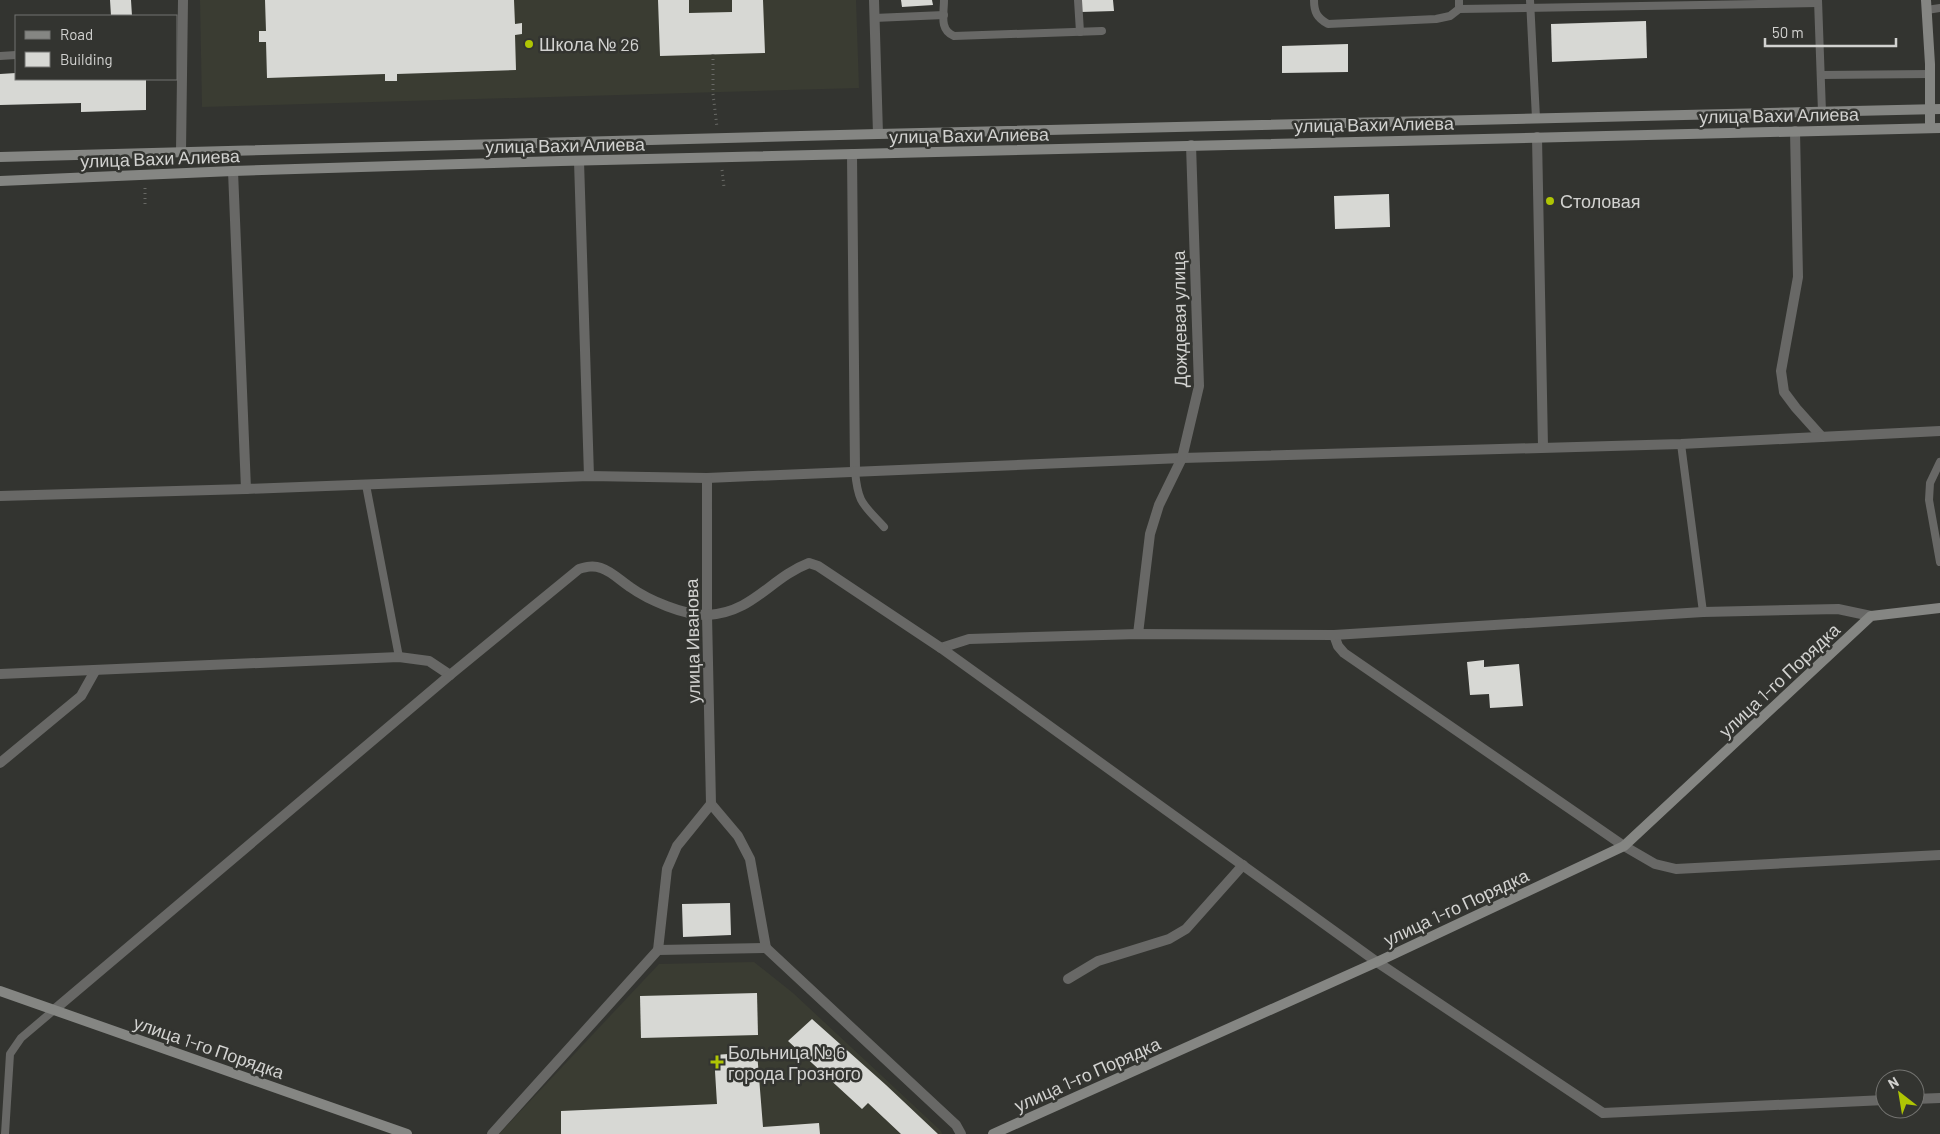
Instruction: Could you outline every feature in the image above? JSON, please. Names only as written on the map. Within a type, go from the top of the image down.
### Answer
[{"type":"main road","points":[[1927,5],[1935,128]]},
{"type":"main road","name":"улица Вахи Алиева","points":[[0,157],[181,151],[1935,109]]},
{"type":"main road","name":"улица Вахи Алиева","points":[[0,181],[233,171],[579,161],[1935,128]]},
{"type":"main road","points":[[1871,616],[1940,608]]},
{"type":"main road","name":"улица 1-го Порядка","points":[[993,1134],[1377,962],[1624,846],[1871,616]]},
{"type":"main road","name":"улица 1-го Порядка","points":[[0,991],[407,1134]]},
{"type":"street","points":[[181,151],[180,43],[183,0]]},
{"type":"street","points":[[874,0],[878,134]]},
{"type":"street","points":[[1795,131],[1798,277],[1781,371],[1784,392],[1822,437]]},
{"type":"street","points":[[1537,137],[1543,446]]},
{"type":"street","name":"Дождевая улица","points":[[1138,634],[1150,534],[1159,505],[1182,458],[1199,386],[1191,145]]},
{"type":"street","points":[[852,154],[855,472]]},
{"type":"street","points":[[579,161],[589,476]]},
{"type":"street","points":[[233,171],[246,490]]},
{"type":"street","points":[[0,496],[246,490],[589,476],[707,478],[1182,458],[1543,446],[1682,444],[1940,431]]},
{"type":"street","name":"улица Иванова","points":[[707,478],[707,615],[711,804]]},
{"type":"street","points":[[54,1010],[450,675],[579,569],[589,566],[601,568],[644,598],[678,610],[707,615],[740,608],[759,596],[786,574],[809,563],[818,566],[941,648],[1377,962],[1603,1113],[1875,1100]]},
{"type":"street","points":[[941,648],[969,639],[1138,634],[1334,635],[1703,612],[1838,609],[1871,616]]},
{"type":"street","points":[[1334,635],[1338,646],[1344,653],[1624,846],[1655,864],[1676,869],[1940,856]]},
{"type":"street","points":[[0,674],[399,657],[429,661],[450,675]]},
{"type":"street","points":[[0,763],[81,696],[95,671]]},
{"type":"street","points":[[492,1134],[658,950],[668,869],[678,846],[711,804],[738,836],[750,860],[766,948],[956,1126],[961,1134]]},
{"type":"street","points":[[1068,979],[1098,961],[1169,939],[1186,929],[1243,865]]},
{"type":"street","points":[[658,950],[766,948]]},
{"type":"street","points":[[1925,1099],[1940,1098]]},
{"type":"lane","points":[[944,0],[944,27],[948,33],[954,36],[1102,31]]},
{"type":"lane","points":[[1078,0],[1080,32]]},
{"type":"lane","points":[[1314,0],[1314,10],[1320,19],[1328,24],[1436,19],[1450,16],[1459,9],[1530,9],[1818,1],[1822,112]]},
{"type":"lane","points":[[1459,0],[1459,9]]},
{"type":"lane","points":[[1530,0],[1536,118]]},
{"type":"lane","points":[[1927,5],[1940,8]]},
{"type":"lane","points":[[874,18],[944,15]]},
{"type":"lane","points":[[0,56],[15,55]]},
{"type":"lane","points":[[1821,75],[1930,74]]},
{"type":"lane","points":[[1682,444],[1703,612]]},
{"type":"lane","points":[[1940,462],[1930,483],[1929,500],[1940,562]]},
{"type":"lane","points":[[855,472],[857,494],[862,503],[884,527]]},
{"type":"lane","points":[[366,485],[399,657]]},
{"type":"lane","points":[[5,1134],[10,1054],[20,1038],[54,1010]]},
{"type":"path","points":[[713,54],[713,94],[718,138]]},
{"type":"path","points":[[721,158],[724,187]]},
{"type":"shaded area","name":"Школа № 26","points":[[200,0],[856,0],[859,88],[202,107]]},
{"type":"shaded area","name":"Больница № 6 города Грозного","points":[[754,962],[793,993],[942,1134],[499,1134],[659,964]]},
{"type":"building","points":[[110,0],[131,0],[132,15],[111,15]]},
{"type":"building","points":[[265,0],[514,0],[515,24],[522,23],[522,34],[515,35],[516,70],[397,74],[397,81],[385,81],[385,74],[267,78],[266,42],[259,42],[259,31],[266,31]]},
{"type":"building","points":[[658,0],[689,0],[689,13],[732,12],[732,0],[763,0],[765,53],[660,56]]},
{"type":"building","points":[[901,0],[932,0],[933,5],[902,7]]},
{"type":"building","points":[[1081,0],[1113,0],[1114,11],[1081,12]]},
{"type":"building","points":[[1646,21],[1647,58],[1552,62],[1551,24]]},
{"type":"building","points":[[1348,44],[1348,72],[1282,73],[1282,46]]},
{"type":"building","points":[[15,73],[15,80],[146,80],[146,110],[81,112],[81,103],[0,105],[0,74]]},
{"type":"building","points":[[1389,194],[1390,227],[1335,229],[1334,196]]},
{"type":"building","points":[[1484,660],[1484,667],[1519,664],[1523,706],[1490,708],[1489,694],[1470,695],[1467,662]]},
{"type":"building","points":[[730,903],[731,935],[683,937],[682,904]]},
{"type":"building","points":[[757,993],[758,1035],[641,1038],[640,996]]},
{"type":"building","points":[[812,1019],[938,1134],[901,1134],[868,1103],[862,1109],[788,1041]]},
{"type":"building","points":[[757,1052],[763,1127],[819,1123],[820,1134],[561,1134],[561,1111],[717,1104],[714,1055]]},
{"type":"place","name":"Школа № 26","points":[[529,44]]},
{"type":"place","name":"Столовая","points":[[1550,201]]},
{"type":"place","name":"Больница № 6 города Грозного","points":[[717,1062]]}]
